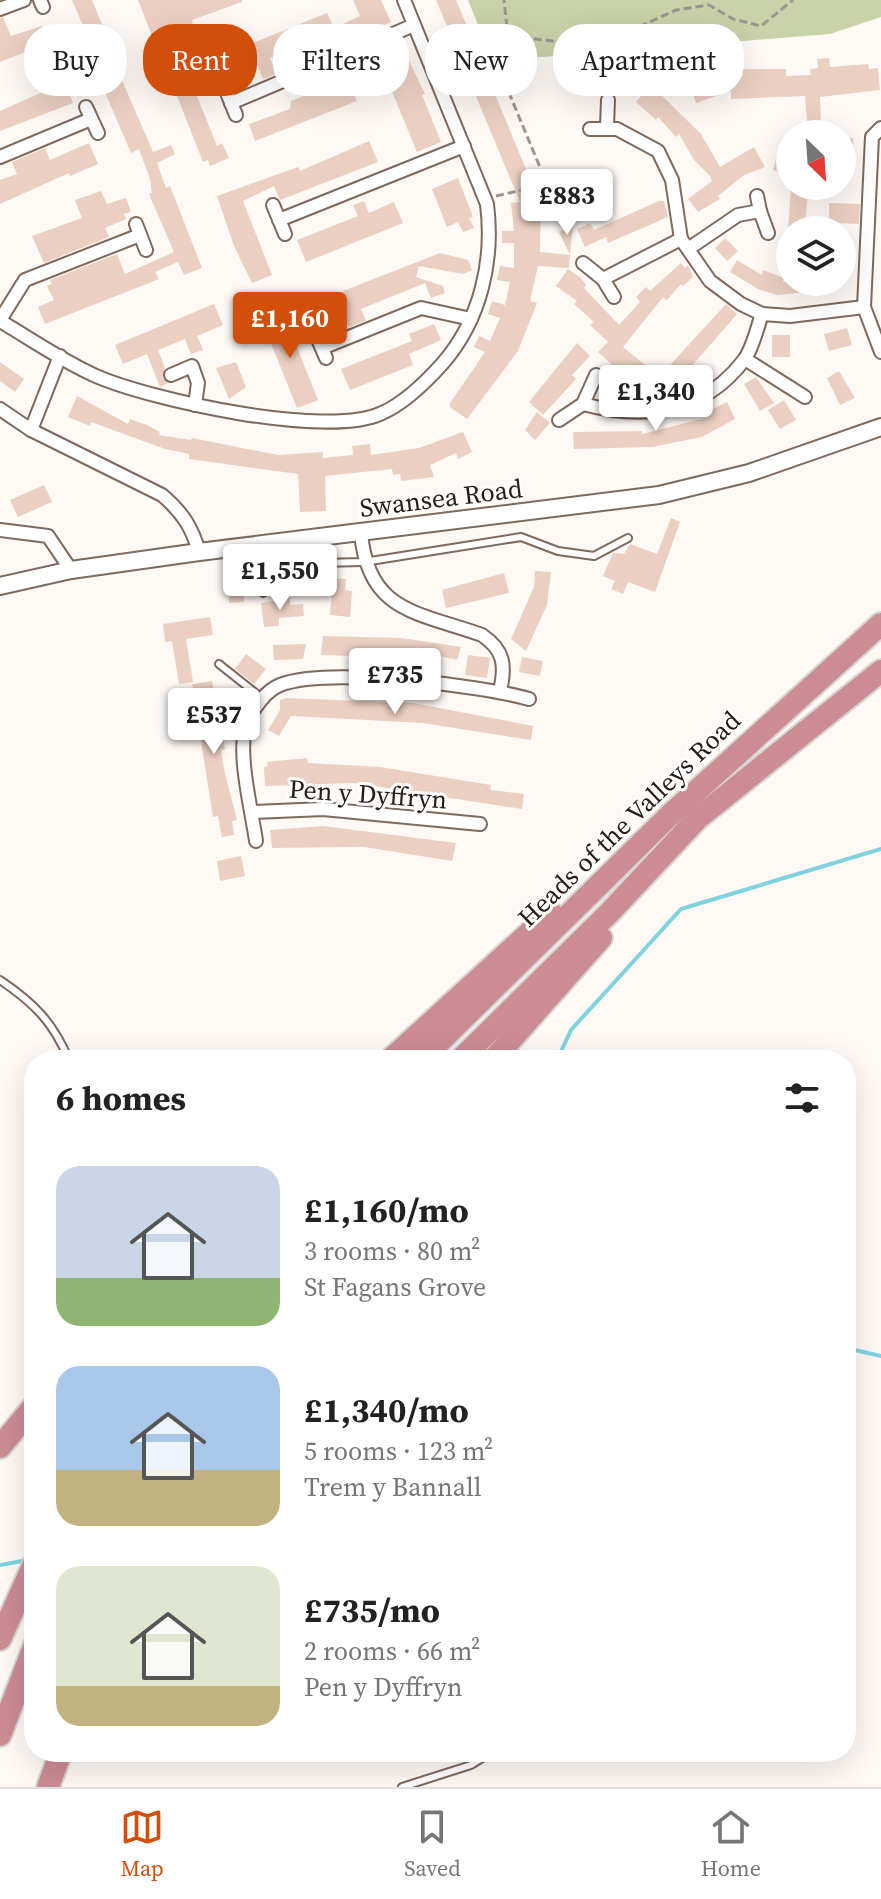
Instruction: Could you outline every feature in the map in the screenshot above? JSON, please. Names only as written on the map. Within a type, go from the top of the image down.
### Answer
[{"type":"highway","name":"Heads of the Valleys Road","points":[[431,1050],[669,816],[881,624]]},
{"type":"highway","name":"Heads of the Valleys Road","points":[[470,1050],[611,911],[697,819],[881,671]]},
{"type":"highway","points":[[401,1050],[643,825],[669,816]]},
{"type":"highway","points":[[502,1050],[599,944],[611,911]]},
{"type":"highway","points":[[0,1447],[24,1418]]},
{"type":"highway","points":[[2,1631],[24,1585]]},
{"type":"highway","points":[[0,1735],[24,1673]]},
{"type":"highway","points":[[48,1787],[57,1762]]},
{"type":"street","points":[[0,9],[24,0]]},
{"type":"street","points":[[146,250],[138,230],[25,280],[0,321],[60,356],[132,390],[195,405],[350,422],[382,413],[425,383],[458,345],[471,319],[487,272],[490,229],[485,198],[404,0]]},
{"type":"street","points":[[228,96],[234,109],[414,25]]},
{"type":"street","points":[[607,126],[608,100]]},
{"type":"street","points":[[0,157],[89,113],[98,133]]},
{"type":"street","points":[[590,129],[607,126],[658,151],[672,180],[684,244],[710,281],[762,314],[790,316],[864,307]]},
{"type":"street","points":[[881,128],[872,137],[864,307],[881,352]]},
{"type":"street","points":[[279,220],[464,146]]},
{"type":"street","points":[[757,196],[768,233]]},
{"type":"street","points":[[273,205],[285,234]]},
{"type":"street","points":[[603,279],[684,244],[738,215],[760,211]]},
{"type":"street","points":[[583,263],[603,279],[614,297]]},
{"type":"street","points":[[866,286],[881,287]]},
{"type":"street","points":[[314,330],[324,353],[421,308],[471,319]]},
{"type":"street","points":[[583,404],[616,413],[670,412],[714,389],[745,359],[762,314]]},
{"type":"street","points":[[31,430],[60,356]]},
{"type":"street","points":[[745,359],[805,397]]},
{"type":"street","points":[[171,375],[192,366],[198,383],[195,405]]},
{"type":"street","points":[[559,420],[583,404],[596,375]]},
{"type":"street","points":[[0,409],[31,430],[162,495],[180,511],[193,531],[199,552]]},
{"type":"street","name":"Swansea Road","points":[[0,586],[71,570],[704,486],[881,427]]},
{"type":"street","points":[[0,530],[48,536],[71,570]]},
{"type":"street","points":[[361,533],[364,562],[374,585],[391,601],[482,635],[494,644],[503,656],[500,691]]},
{"type":"street","points":[[263,699],[281,685],[342,679],[449,684],[500,691],[529,699]]},
{"type":"street","name":"Pen y Dyffryn","points":[[256,841],[243,736],[248,721],[263,699]]},
{"type":"street","name":"Pen y Dyffryn","points":[[252,812],[323,809],[480,824]]},
{"type":"lane","points":[[263,593],[263,585],[308,575],[316,563],[364,562],[521,537],[558,551],[594,556],[628,538]]},
{"type":"lane","points":[[219,664],[263,699]]},
{"type":"lane","points":[[0,980],[34,1003],[65,1050]]},
{"type":"lane","points":[[402,1787],[476,1762]]},
{"type":"path","points":[[504,0],[507,24]]},
{"type":"path","points":[[537,39],[617,37],[676,10],[709,5],[733,19],[761,26],[793,0]]},
{"type":"path","points":[[485,198],[547,184],[510,96]]},
{"type":"green space","points":[[468,0],[881,0],[881,17],[830,34],[744,41],[744,24],[553,24],[553,56],[537,57],[537,24],[478,24]]},
{"type":"building","points":[[72,0],[92,0],[102,24],[82,24]]},
{"type":"building","points":[[138,0],[242,0],[192,20],[191,24],[147,24]]},
{"type":"building","points":[[353,0],[381,0],[391,22],[343,24],[360,16]]},
{"type":"building","points":[[436,0],[456,0],[466,24],[446,24]]},
{"type":"building","points":[[327,13],[332,24],[300,24]]},
{"type":"building","points":[[3,17],[11,36],[24,32],[24,52],[0,62],[0,18]]},
{"type":"building","points":[[273,35],[273,57],[270,58],[273,75],[263,79],[257,64],[257,41]]},
{"type":"building","points":[[829,58],[830,67],[868,64],[869,69],[878,68],[880,90],[820,97],[821,120],[807,120],[805,96],[731,99],[731,96],[744,96],[744,69],[786,69],[786,76],[811,75],[810,69],[818,68],[817,59]]},
{"type":"building","points":[[409,60],[425,94],[422,95],[441,142],[417,152],[394,96],[409,96]]},
{"type":"building","points":[[127,92],[153,152],[171,145],[175,154],[157,163],[166,188],[170,186],[202,268],[184,275],[178,262],[155,272],[159,279],[45,324],[38,307],[54,300],[47,286],[52,284],[50,280],[117,254],[125,274],[174,252],[149,194],[152,193],[150,179],[139,149],[131,153],[107,96],[127,96]]},
{"type":"building","points":[[34,96],[70,96],[73,103],[0,131],[0,111]]},
{"type":"building","points":[[177,96],[197,96],[217,146],[222,143],[229,158],[210,166],[208,160],[203,162]]},
{"type":"building","points":[[303,96],[355,96],[357,101],[255,141],[249,124],[290,109],[291,101]]},
{"type":"building","points":[[476,96],[496,96],[535,191],[551,186],[554,197],[544,200],[541,194],[540,252],[570,255],[569,268],[538,266],[530,301],[537,303],[518,351],[467,419],[450,407],[450,403],[485,352],[474,347],[479,336],[490,341],[500,318],[488,314],[492,301],[505,305],[510,282],[497,280],[500,266],[514,268],[514,243],[502,243],[502,231],[514,231],[511,203],[520,202]]},
{"type":"building","points":[[641,96],[662,96],[701,134],[720,167],[754,147],[765,167],[744,175],[718,196],[720,199],[698,212],[688,199],[712,181],[710,176],[694,160],[679,134],[676,137],[658,117],[656,120],[636,102]]},
{"type":"building","points":[[694,96],[716,96],[696,103]]},
{"type":"building","points":[[369,141],[378,162],[280,200],[274,186],[243,201],[272,275],[252,283],[234,246],[217,196],[298,167],[300,171]]},
{"type":"building","points":[[89,143],[98,164],[70,176],[69,173],[0,204],[0,180],[17,174],[12,162],[45,148],[50,160]]},
{"type":"building","points":[[458,178],[473,217],[469,218],[474,228],[463,232],[458,222],[447,227],[432,189]]},
{"type":"building","points":[[101,191],[107,204],[126,198],[131,212],[124,214],[126,219],[105,228],[109,237],[44,263],[32,236],[82,218],[75,200]]},
{"type":"building","points":[[790,200],[807,200],[806,216],[789,216]]},
{"type":"building","points":[[364,201],[369,213],[394,202],[403,223],[306,262],[297,240],[358,216],[353,205]]},
{"type":"building","points":[[664,201],[668,217],[608,243],[606,237],[585,247],[577,229],[590,223],[594,230]]},
{"type":"building","points":[[829,203],[860,204],[859,224],[856,224],[856,216],[829,216]]},
{"type":"building","points":[[573,225],[570,255],[559,232]]},
{"type":"building","points":[[725,238],[738,251],[727,261],[715,248]]},
{"type":"building","points":[[440,253],[468,260],[472,270],[463,274],[419,266],[416,277],[443,286],[445,293],[431,298],[425,283],[361,309],[366,321],[349,327],[342,315],[323,323],[315,302]]},
{"type":"building","points":[[737,260],[762,275],[763,270],[776,275],[776,295],[758,289],[730,272]]},
{"type":"building","points":[[681,263],[685,268],[688,265],[693,277],[683,286],[681,284],[666,301],[663,297],[623,347],[665,381],[653,395],[633,376],[629,380],[598,352],[608,342],[590,325],[594,322],[574,304],[577,301],[556,286],[568,269],[581,278],[586,285],[584,288],[619,325],[640,302],[636,297],[646,287],[650,291]]},
{"type":"building","points":[[214,304],[223,325],[197,336],[203,350],[191,354],[185,339],[158,350],[165,368],[163,378],[168,383],[160,387],[147,354],[123,364],[115,345]]},
{"type":"building","points":[[726,304],[737,314],[684,375],[671,364]]},
{"type":"building","points":[[283,312],[318,400],[297,408],[262,321]]},
{"type":"building","points":[[434,324],[441,340],[409,354],[413,365],[350,390],[341,369],[412,341],[409,334]]},
{"type":"building","points":[[847,328],[852,345],[829,351],[824,334]]},
{"type":"building","points":[[772,335],[790,335],[790,357],[772,357]]},
{"type":"building","points":[[577,343],[590,356],[572,375],[576,379],[543,415],[529,402]]},
{"type":"building","points":[[0,362],[24,379],[15,392],[0,381]]},
{"type":"building","points":[[236,362],[246,387],[229,399],[216,368]]},
{"type":"building","points":[[839,371],[855,398],[840,405],[827,378]]},
{"type":"building","points":[[756,377],[774,403],[760,411],[744,384]]},
{"type":"building","points":[[77,396],[128,424],[130,419],[147,425],[160,432],[159,435],[192,438],[278,455],[323,452],[323,458],[353,455],[352,446],[370,444],[371,455],[419,448],[463,432],[472,452],[458,459],[456,453],[430,465],[434,477],[401,481],[400,474],[393,475],[392,469],[325,476],[326,511],[300,512],[298,474],[189,459],[189,454],[165,449],[91,422],[90,426],[68,417]]},
{"type":"building","points":[[784,400],[796,420],[780,429],[768,410]]},
{"type":"building","points":[[727,402],[735,419],[702,437],[652,447],[574,449],[573,432],[642,431],[642,434],[709,417],[706,412]]},
{"type":"building","points":[[537,412],[550,423],[535,440],[525,430]]},
{"type":"building","points":[[44,485],[52,502],[18,517],[10,500]]},
{"type":"building","points":[[671,518],[680,522],[655,592],[628,582],[623,594],[611,589],[615,581],[603,576],[613,553],[624,554],[630,544],[657,554]]},
{"type":"building","points":[[535,571],[551,572],[547,605],[526,651],[511,639],[534,587]]},
{"type":"building","points":[[504,573],[509,593],[446,608],[442,590]]},
{"type":"building","points":[[333,578],[346,579],[345,590],[352,591],[350,617],[330,615]]},
{"type":"building","points":[[243,584],[244,602],[229,603],[228,588]]},
{"type":"building","points":[[290,598],[290,605],[303,604],[304,616],[279,618],[279,626],[264,627],[261,603]]},
{"type":"building","points":[[210,617],[213,635],[186,639],[193,682],[179,684],[172,641],[165,642],[163,624]]},
{"type":"building","points":[[323,636],[402,638],[461,647],[457,660],[440,656],[439,663],[412,661],[413,658],[321,655]]},
{"type":"building","points":[[306,644],[303,659],[274,660],[273,645]]},
{"type":"building","points":[[246,654],[266,669],[254,684],[235,669]]},
{"type":"building","points":[[468,655],[490,658],[487,678],[465,675]]},
{"type":"building","points":[[522,657],[543,661],[540,676],[519,672]]},
{"type":"building","points":[[212,681],[225,749],[221,750],[225,774],[237,820],[232,821],[234,835],[222,837],[218,816],[213,817],[192,684]]},
{"type":"building","points":[[280,700],[413,703],[533,726],[531,740],[423,723],[291,716],[279,736],[268,730],[280,710]]},
{"type":"building","points":[[307,758],[308,763],[380,767],[491,785],[490,790],[524,794],[522,809],[354,783],[265,786],[264,767],[268,766],[267,762]]},
{"type":"building","points":[[323,826],[456,843],[452,861],[364,847],[272,848],[270,830]]},
{"type":"building","points":[[241,856],[245,876],[220,881],[217,861]]},
{"type":"waterway","points":[[562,1050],[571,1030],[681,909],[881,849]]},
{"type":"waterway","points":[[856,1350],[881,1356]]},
{"type":"waterway","points":[[0,1565],[24,1561]]}]
